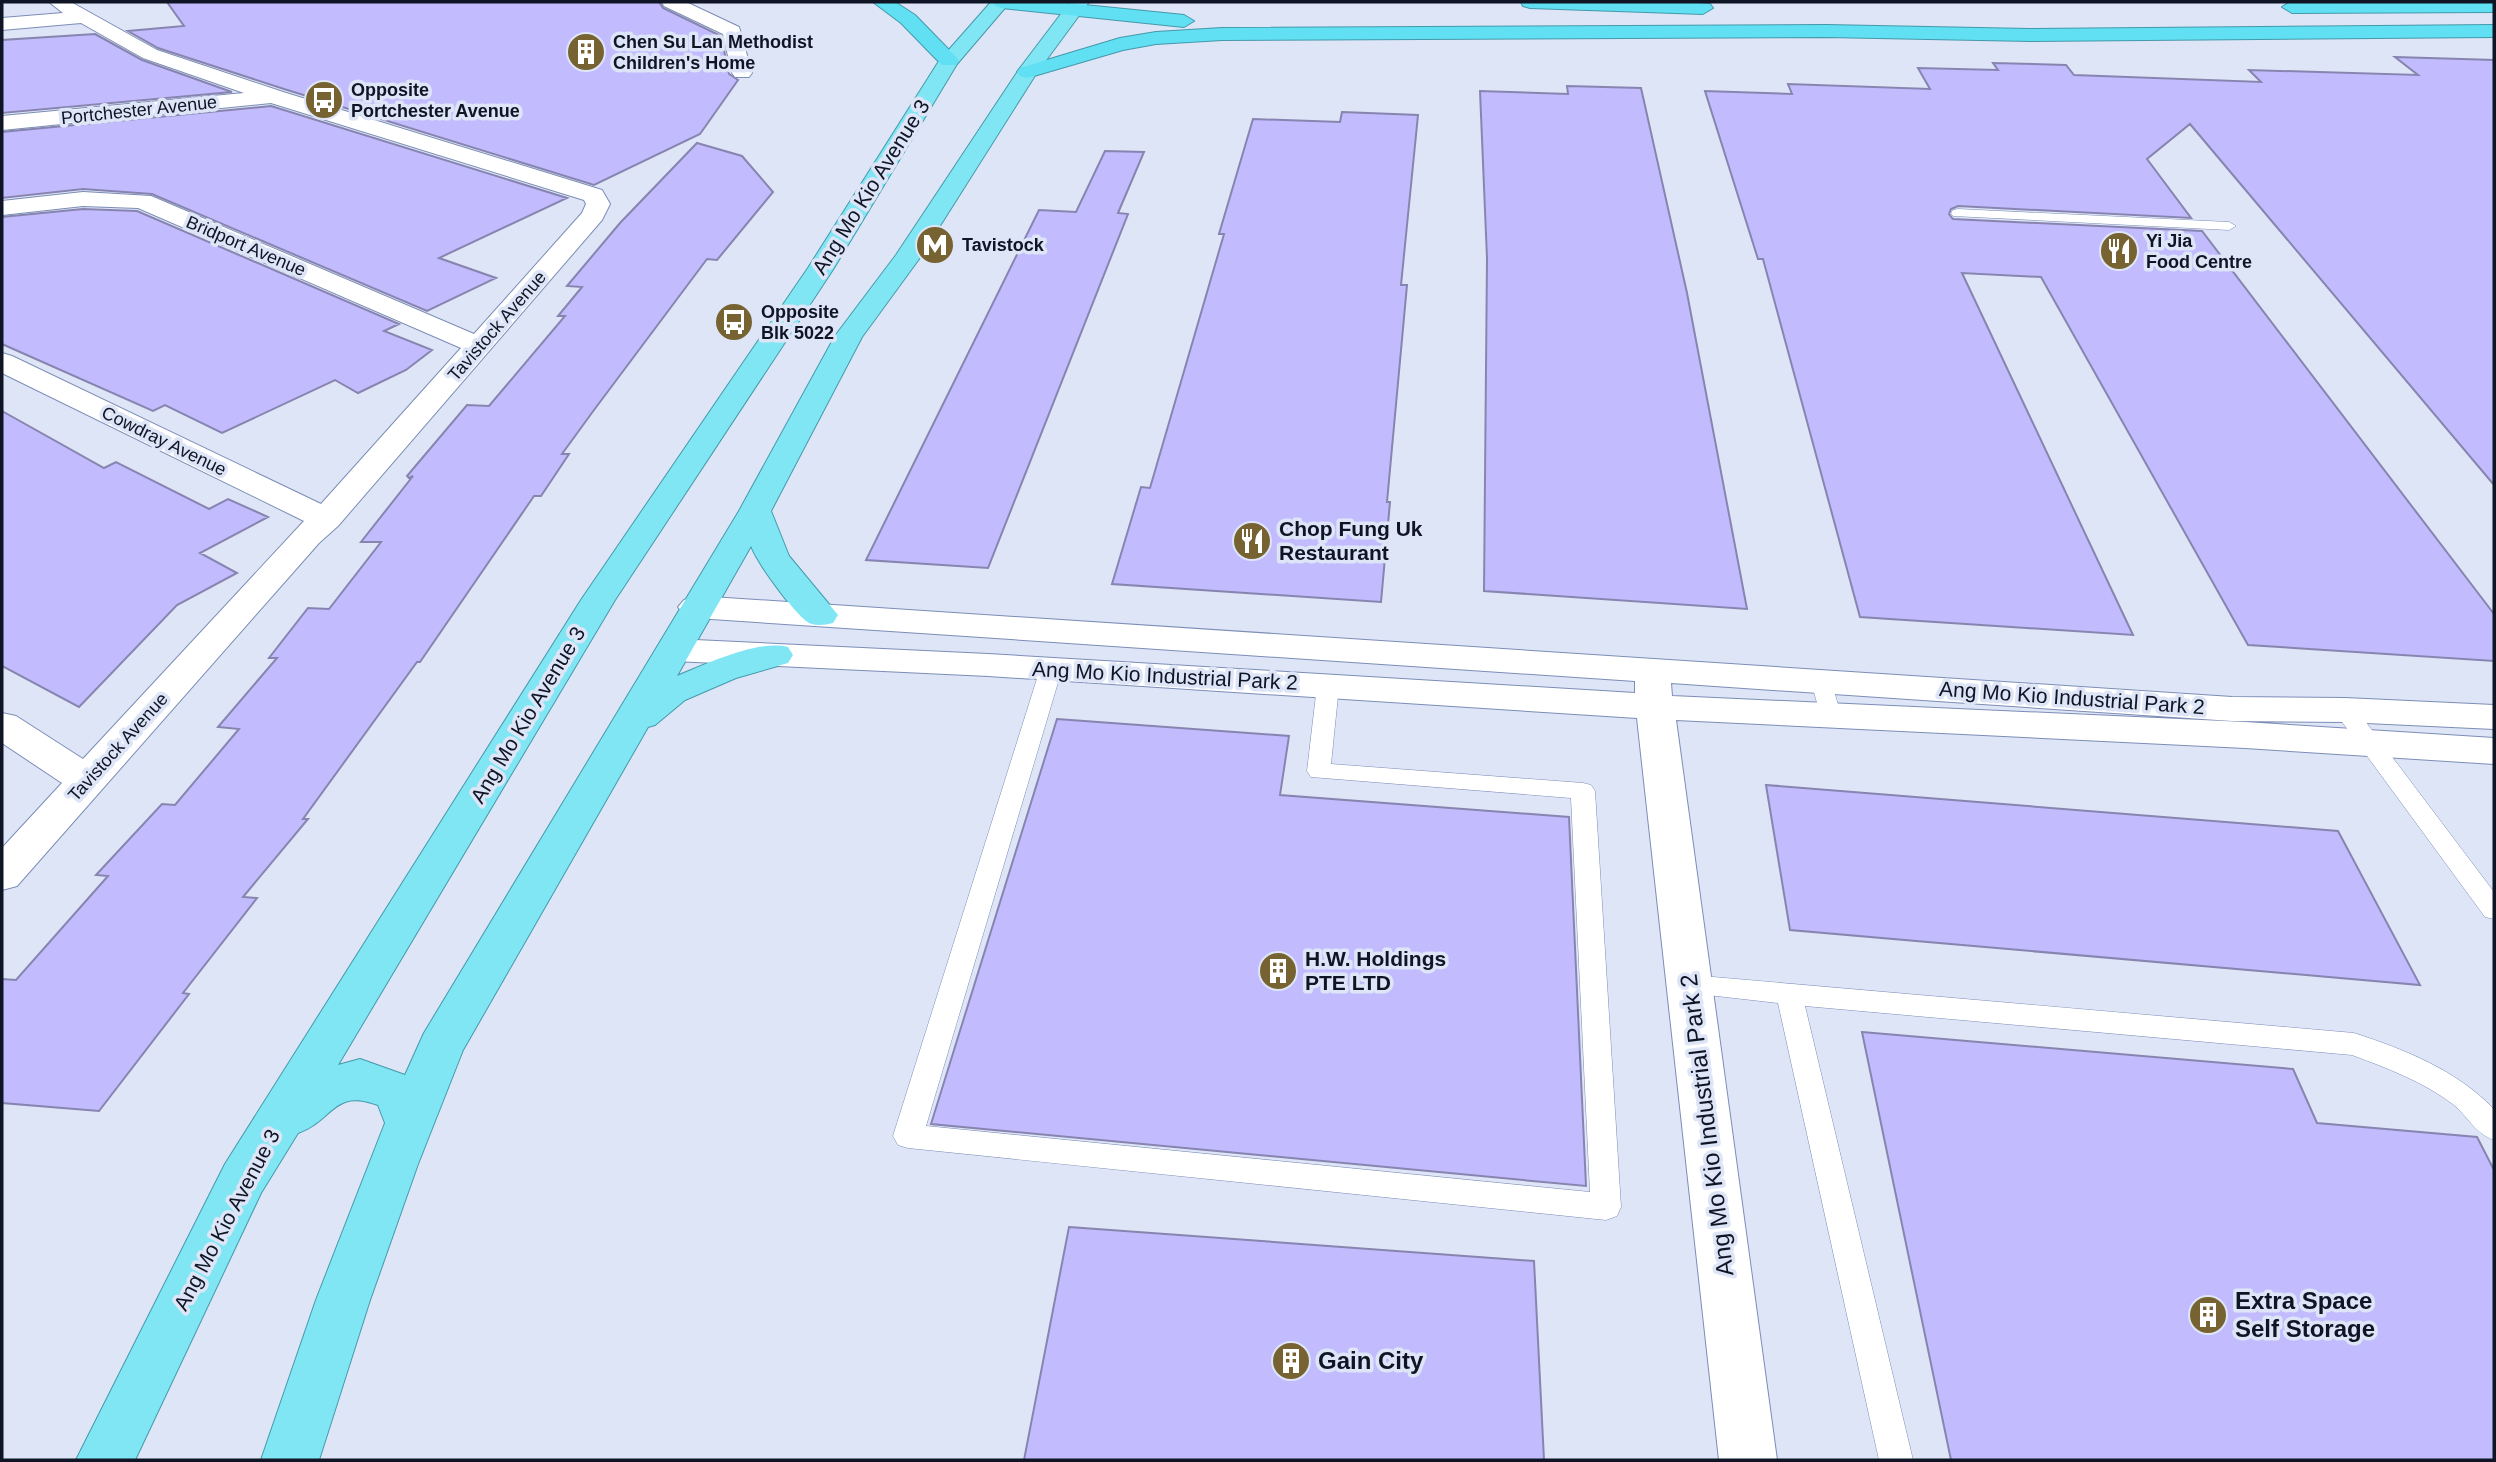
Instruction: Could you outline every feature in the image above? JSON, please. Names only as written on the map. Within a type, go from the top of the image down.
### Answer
[{"type":"highway","points":[[882,2],[908,19],[949,61]]},
{"type":"highway","points":[[1001,2],[1077,5],[1316,35]]},
{"type":"highway","name":"Ang Mo Kio Avenue 3","points":[[105,1460],[243,1180],[611,579],[821,268],[949,61],[1001,2]]},
{"type":"highway","points":[[1530,2],[1718,8]]},
{"type":"highway","points":[[290,1460],[343,1300],[441,1046],[674,650],[696,607],[755,511],[849,336],[906,259],[1027,72],[1077,5]]},
{"type":"highway","points":[[2273,7],[2494,6]]},
{"type":"highway","points":[[1843,12],[2121,21],[2494,24]]},
{"type":"highway","points":[[1027,72],[1100,49],[1156,38],[1222,34],[1826,31],[2044,35],[2494,31]]},
{"type":"highway","points":[[755,511],[773,558],[820,615]]},
{"type":"highway","points":[[629,727],[672,692],[723,670],[775,654]]},
{"type":"highway","points":[[277,1125],[324,1088],[360,1078],[397,1092],[410,1124]]},
{"type":"street","name":"Tavistock Avenue","points":[[4,869],[88,781],[307,536],[326,519],[593,215],[598,204],[593,195],[275,97],[149,54],[58,2]]},
{"type":"street","points":[[671,2],[732,32],[742,73]]},
{"type":"street","points":[[2,24],[82,17]]},
{"type":"street","name":"Portchester Avenue","points":[[2,123],[275,97]]},
{"type":"street","name":"Bridport Avenue","points":[[2,208],[83,199],[142,201],[479,346]]},
{"type":"street","name":"Cowdray Avenue","points":[[2,362],[326,519]]},
{"type":"street","name":"Ang Mo Kio Industrial Park 2","points":[[696,607],[820,615],[1653,689],[2238,722],[2369,744],[2494,751]]},
{"type":"street","name":"Ang Mo Kio Industrial Park 2","points":[[674,650],[1328,686],[1653,689]]},
{"type":"street","name":"Ang Mo Kio Industrial Park 2","points":[[1653,689],[1748,1460]]},
{"type":"street","name":"Ang Mo Kio Industrial Park 2","points":[[2238,722],[2345,710],[2494,717]]},
{"type":"street","points":[[2,725],[88,781]]},
{"type":"lane","points":[[1958,213],[2229,226]]},
{"type":"lane","points":[[1051,669],[908,1136],[1606,1207],[1583,791],[1319,771],[1328,686]]},
{"type":"lane","points":[[2345,710],[2494,911]]},
{"type":"lane","points":[[2467,875],[2494,877]]},
{"type":"lane","points":[[1690,985],[2354,1044],[2414,1066],[2464,1097],[2494,1128]]},
{"type":"lane","points":[[1789,994],[1896,1460]]},
{"type":"building","points":[[167,2],[659,2],[663,8],[721,36],[729,74],[738,80],[700,134],[594,185],[158,48],[128,31],[184,26]]},
{"type":"building","points":[[95,34],[142,60],[232,92],[2,113],[2,40]]},
{"type":"building","points":[[2395,57],[2494,60],[2494,485],[2190,124],[2147,159],[2191,218],[1958,206],[1951,209],[1949,214],[1953,219],[2202,231],[2494,614],[2494,661],[2248,645],[2041,277],[1962,273],[2133,635],[1860,617],[1763,259],[1758,259],[1705,91],[1792,94],[1788,84],[1930,89],[1918,68],[1998,70],[1993,63],[2066,65],[2074,75],[2261,82],[2249,70],[2418,75]]},
{"type":"building","points":[[1567,86],[1641,88],[1687,293],[1747,609],[1484,591],[1487,258],[1480,91],[1568,94]]},
{"type":"building","points":[[271,106],[567,198],[439,258],[496,278],[427,311],[152,194],[83,189],[2,198],[2,132]]},
{"type":"building","points":[[1342,112],[1418,115],[1401,285],[1407,285],[1387,502],[1390,502],[1381,602],[1112,584],[1141,487],[1150,488],[1224,234],[1219,234],[1253,119],[1340,122]]},
{"type":"building","points":[[697,143],[742,156],[773,192],[717,260],[707,259],[594,410],[562,454],[569,454],[541,496],[534,496],[420,662],[417,662],[303,819],[308,819],[243,897],[257,898],[183,993],[189,994],[99,1111],[2,1103],[2,979],[16,980],[108,876],[96,875],[162,804],[175,805],[239,729],[218,727],[277,658],[269,658],[308,608],[329,609],[381,542],[361,542],[413,476],[407,476],[467,405],[489,406],[565,316],[558,316],[582,287],[567,286],[620,223]]},
{"type":"building","points":[[1105,151],[1144,152],[1118,213],[1128,214],[988,568],[866,560],[1039,210],[1076,212]]},
{"type":"building","points":[[83,209],[137,211],[399,324],[384,331],[432,350],[406,370],[358,393],[335,380],[222,433],[165,405],[153,411],[2,344],[2,217]]},
{"type":"building","points":[[2,411],[104,468],[116,462],[209,509],[228,499],[268,517],[200,553],[237,573],[177,605],[79,707],[2,666]]},
{"type":"building","name":"H.W. Holdings PTE LTD","points":[[1057,719],[1289,736],[1280,795],[1569,817],[1586,1186],[931,1124]]},
{"type":"building","points":[[1766,785],[2338,831],[2420,985],[1790,930]]},
{"type":"building","name":"Extra Space Self Storage","points":[[1862,1032],[2293,1069],[2317,1123],[2477,1137],[2494,1170],[2494,1460],[1951,1460]]},
{"type":"building","name":"Gain City","points":[[1069,1227],[1534,1261],[1544,1460],[1024,1460]]},
{"type":"place","name":"Chen Su Lan Methodist Children's Home","points":[[586,52]]},
{"type":"place","name":"Opposite Portchester Avenue","points":[[324,100]]},
{"type":"place","name":"Tavistock","points":[[935,245]]},
{"type":"place","name":"Yi Jia Food Centre","points":[[2119,251]]},
{"type":"place","name":"Opposite Blk 5022","points":[[734,322]]},
{"type":"place","name":"Chop Fung Uk Restaurant","points":[[1252,541]]},
{"type":"place","name":"H.W. Holdings PTE LTD","points":[[1278,971]]},
{"type":"place","name":"Extra Space Self Storage","points":[[2208,1315]]},
{"type":"place","name":"Gain City","points":[[1291,1361]]}]
